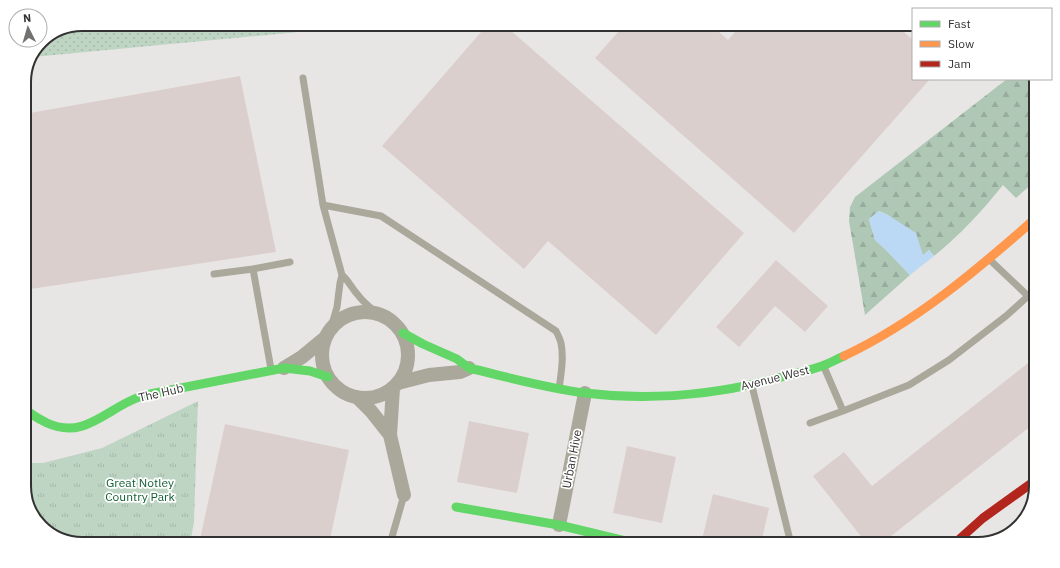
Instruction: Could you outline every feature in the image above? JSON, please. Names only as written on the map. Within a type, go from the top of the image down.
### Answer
[{"type":"main road","name":"Avenue West","points":[[403,333],[423,344],[457,359],[469,368],[559,389],[619,396],[664,396],[723,391],[809,370],[824,365],[854,351],[916,315],[981,266],[1029,224]]},
{"type":"main road","name":"The Hub","points":[[31,414],[51,425],[66,429],[80,427],[91,423],[132,400],[150,394],[278,370],[310,371],[328,377]]},
{"type":"main road","points":[[962,537],[983,518],[1029,485]]},
{"type":"main road","points":[[456,507],[559,525],[609,537]]},
{"type":"street","points":[[368,312],[387,317],[396,324],[403,333],[408,345],[408,359],[405,372],[396,386],[376,397],[357,398],[346,394],[328,377],[323,364],[322,351],[328,333],[337,322],[352,314],[368,312]]},
{"type":"street","name":"The Hub","points":[[278,370],[302,357],[328,333]]},
{"type":"street","name":"Avenue West","points":[[396,386],[429,375],[460,372],[469,368]]},
{"type":"street","points":[[396,386],[390,435],[404,495]]},
{"type":"street","name":"Urban Hive","points":[[559,525],[585,393]]},
{"type":"street","points":[[357,398],[371,411],[390,435]]},
{"type":"lane","points":[[303,78],[323,205],[342,275],[337,307],[328,333]]},
{"type":"lane","points":[[323,205],[381,216],[556,331],[561,342],[562,354],[559,389]]},
{"type":"lane","points":[[810,423],[844,412],[909,385],[949,360],[1006,316],[1028,296],[988,259]]},
{"type":"lane","points":[[214,274],[290,262]]},
{"type":"lane","points":[[253,269],[278,370]]},
{"type":"lane","points":[[342,275],[363,302],[376,313]]},
{"type":"lane","points":[[824,365],[844,412]]},
{"type":"lane","points":[[752,385],[789,537]]},
{"type":"lane","points":[[392,537],[404,495]]},
{"type":"green space","points":[[82,31],[310,31],[38,57],[44,48],[48,48],[48,44],[53,40],[62,35]]},
{"type":"green space","points":[[1006,80],[1029,80],[1029,186],[1016,198],[1003,185],[971,222],[934,256],[929,250],[923,255],[888,215],[879,211],[869,219],[875,240],[910,275],[865,315],[849,221],[850,207],[855,197]]},
{"type":"green space","name":"Great Notley Country Park","points":[[198,401],[194,522],[191,537],[75,537],[59,532],[48,524],[36,509],[32,496],[31,463],[43,463],[102,448]]},
{"type":"water","points":[[879,211],[916,233],[923,255],[929,250],[934,256],[910,275],[875,240],[869,219]]},
{"type":"building","points":[[482,31],[511,31],[744,233],[656,335],[548,241],[524,269],[382,146]]},
{"type":"building","points":[[619,31],[718,31],[728,40],[736,31],[903,31],[912,39],[912,80],[929,80],[794,233],[595,58]]},
{"type":"building","points":[[240,76],[276,252],[31,289],[31,113]]},
{"type":"building","points":[[776,260],[828,306],[805,332],[775,306],[739,347],[716,327]]},
{"type":"building","points":[[1028,363],[1029,364],[1029,428],[890,537],[861,537],[813,476],[844,452],[872,486]]},
{"type":"building","points":[[469,421],[529,433],[517,493],[457,482]]},
{"type":"building","points":[[225,424],[349,450],[330,537],[201,537]]},
{"type":"building","points":[[627,446],[676,457],[662,523],[613,513]]},
{"type":"building","points":[[713,494],[769,508],[763,537],[703,537]]},
{"type":"traffic: fast","points":[[403,333],[423,344],[457,359],[469,368],[556,388],[609,395],[682,395],[730,389],[825,365],[844,356]]},
{"type":"traffic: fast","points":[[31,414],[47,423],[60,427],[71,428],[92,422],[121,405],[150,394],[284,368],[310,371],[328,377]]},
{"type":"traffic: fast","points":[[456,507],[559,525],[609,537]]},
{"type":"traffic: slow","points":[[844,356],[896,327],[945,294],[1029,224]]},
{"type":"traffic: jam","points":[[962,537],[983,518],[1029,485]]}]
